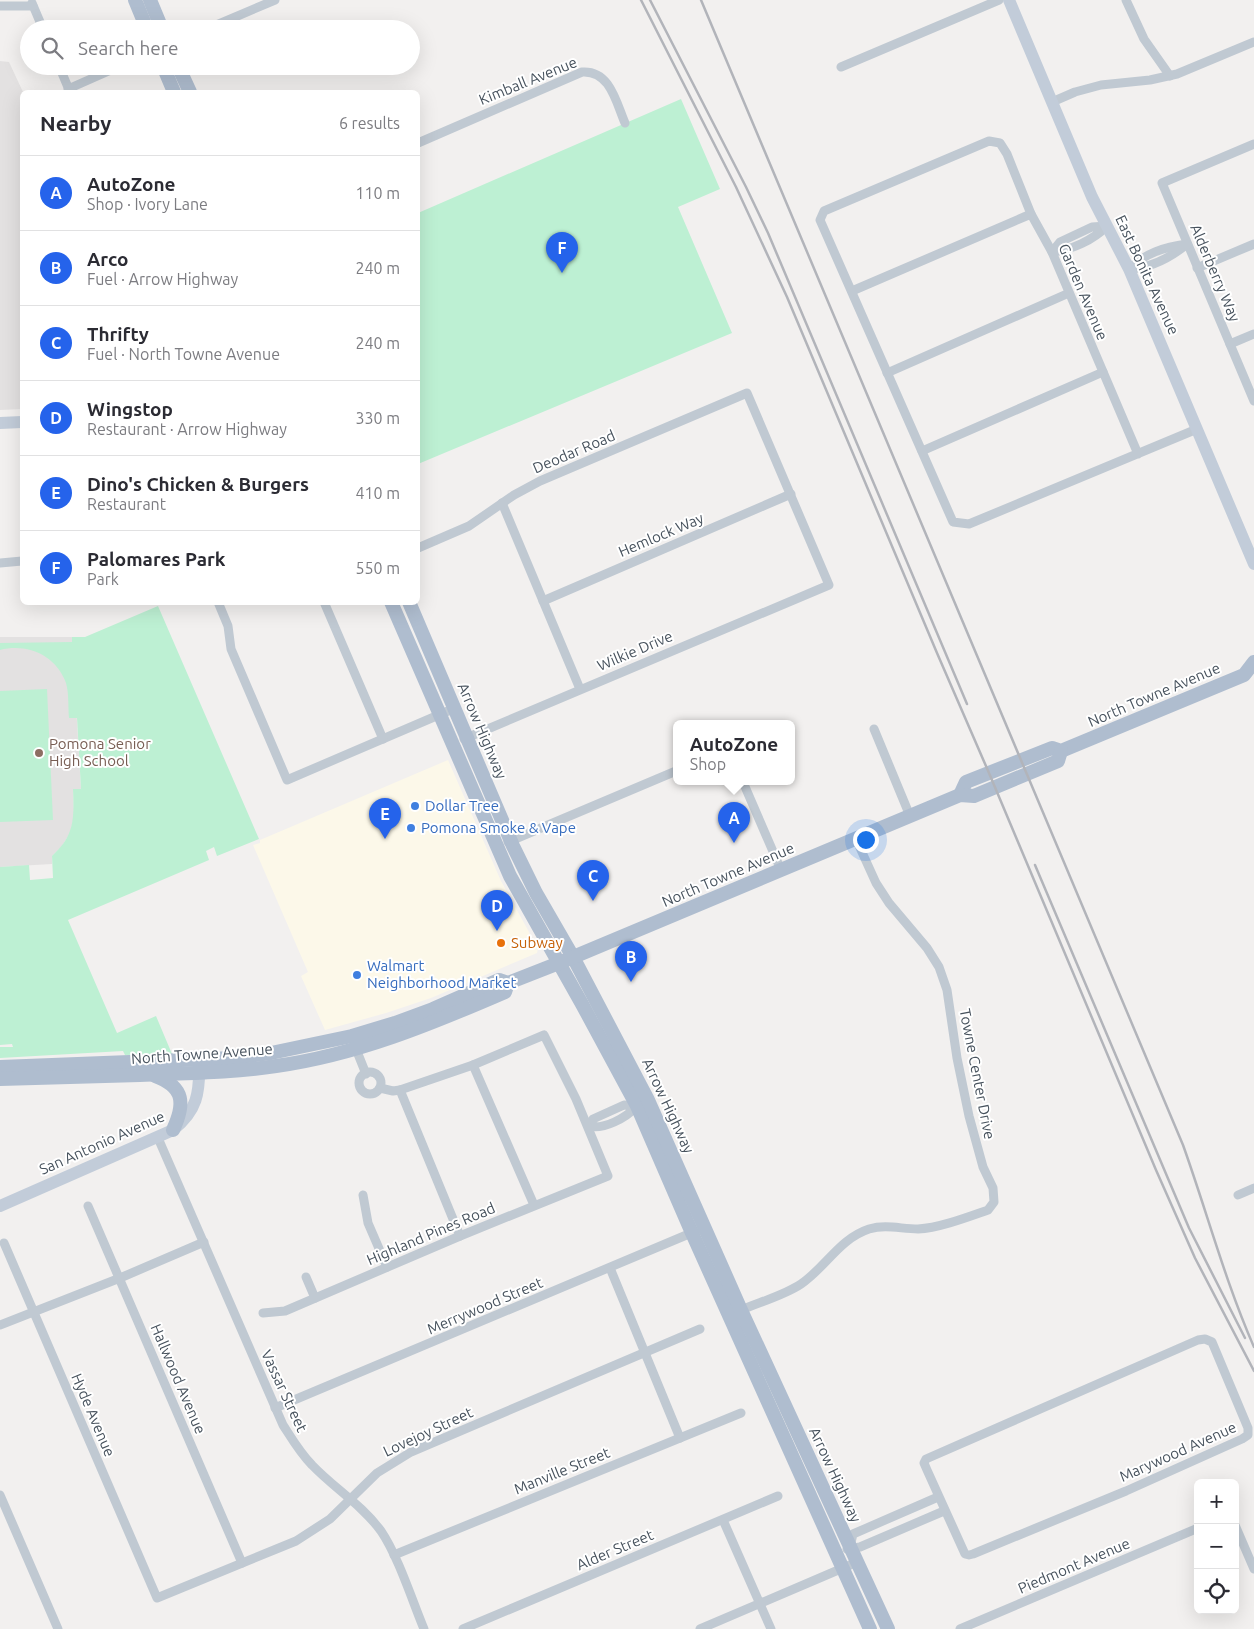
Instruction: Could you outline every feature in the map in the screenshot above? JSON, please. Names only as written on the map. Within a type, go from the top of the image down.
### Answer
[{"type":"main road","points":[[135,0],[143,20]]},
{"type":"main road","points":[[150,0],[158,20]]},
{"type":"main road","name":"East Bonita Avenue","points":[[1009,0],[1092,197],[1129,269],[1254,564]]},
{"type":"main road","points":[[167,75],[173,90]]},
{"type":"main road","points":[[182,75],[189,90]]},
{"type":"main road","points":[[0,423],[20,422]]},
{"type":"main road","name":"Arrow Highway","points":[[392,605],[510,876],[637,1106],[870,1629]]},
{"type":"main road","name":"Arrow Highway","points":[[410,605],[511,840],[536,893],[635,1072],[741,1310],[888,1629]]},
{"type":"main road","name":"North Towne Avenue","points":[[0,1066],[277,1066],[353,1042],[499,980],[508,983],[559,963],[960,795],[966,782],[1052,748],[1061,751],[1249,675],[1254,662]]},
{"type":"main road","name":"North Towne Avenue","points":[[0,1079],[152,1074],[199,1066]]},
{"type":"main road","name":"San Antonio Avenue","points":[[0,1206],[174,1130],[186,1120],[192,1109],[198,1091],[199,1066]]},
{"type":"main road","points":[[152,1074],[166,1079],[173,1084],[179,1095],[180,1116],[174,1130]]},
{"type":"street","points":[[841,67],[999,0]]},
{"type":"street","points":[[1126,0],[1144,39],[1170,76]]},
{"type":"street","points":[[227,20],[269,1]]},
{"type":"street","points":[[0,6],[32,3],[39,20]]},
{"type":"street","points":[[1052,102],[1075,92],[1101,85],[1170,76],[1254,42]]},
{"type":"street","name":"Kimball Avenue","points":[[420,142],[582,72],[590,71],[604,78],[625,123]]},
{"type":"street","points":[[63,75],[69,90]]},
{"type":"street","points":[[71,90],[102,75]]},
{"type":"street","name":"Garden Avenue","points":[[852,291],[820,220],[824,211],[989,141],[1000,143],[1007,154],[1031,214],[1052,252],[1138,454]]},
{"type":"street","name":"Alderberry Way","points":[[1254,144],[1162,183],[1254,401]]},
{"type":"street","points":[[1031,214],[852,291],[954,522],[969,524],[1197,428]]},
{"type":"street","points":[[1052,252],[1063,251],[1097,236],[1107,226]]},
{"type":"street","points":[[1129,269],[1144,268],[1172,256],[1187,244]]},
{"type":"street","points":[[1197,268],[1254,244]]},
{"type":"street","points":[[887,373],[1069,293]]},
{"type":"street","points":[[1230,344],[1254,334]]},
{"type":"street","points":[[922,451],[1103,372]]},
{"type":"street","name":"Deodar Road","points":[[420,547],[469,526],[502,503],[540,481],[747,393],[790,494]]},
{"type":"street","name":"Wilkie Drive","points":[[453,744],[828,585],[790,494]]},
{"type":"street","name":"Hemlock Way","points":[[543,601],[790,494]]},
{"type":"street","points":[[502,503],[580,689]]},
{"type":"street","points":[[0,563],[20,561]]},
{"type":"street","points":[[219,605],[228,626],[231,648],[287,780],[455,708]]},
{"type":"street","points":[[325,605],[383,739]]},
{"type":"street","points":[[874,729],[910,816]]},
{"type":"street","points":[[496,847],[673,772]]},
{"type":"street","points":[[744,785],[781,870]]},
{"type":"street","name":"Towne Center Drive","points":[[741,1310],[799,1285],[816,1272],[849,1238],[869,1229],[885,1226],[909,1229],[929,1228],[988,1210],[994,1202],[992,1188],[968,1116],[947,990],[939,967],[927,948],[889,904],[876,883],[856,839]]},
{"type":"street","points":[[380,1088],[393,1092],[400,1090],[473,1065],[544,1035],[588,1126],[597,1128],[628,1115],[637,1106]]},
{"type":"street","points":[[353,1042],[366,1074]]},
{"type":"street","points":[[473,1065],[534,1205]]},
{"type":"street","points":[[372,1073],[378,1076],[381,1082],[380,1088],[371,1094],[362,1090],[360,1081],[366,1074],[372,1073]]},
{"type":"street","points":[[400,1090],[460,1236]]},
{"type":"street","name":"Highland Pines Road","points":[[263,1313],[285,1311],[534,1205],[608,1176],[588,1126]]},
{"type":"street","name":"Vassar Street","points":[[158,1138],[275,1408],[296,1445],[311,1464],[367,1515],[382,1532],[394,1555],[424,1629]]},
{"type":"street","points":[[1238,1195],[1254,1188]]},
{"type":"street","points":[[363,1196],[368,1224],[387,1268]]},
{"type":"street","name":"Hallwood Avenue","points":[[88,1206],[242,1562]]},
{"type":"street","name":"Merrywood Street","points":[[275,1408],[705,1227]]},
{"type":"street","points":[[0,1325],[34,1313],[204,1242]]},
{"type":"street","name":"Hyde Avenue","points":[[4,1243],[157,1598]]},
{"type":"street","points":[[610,1268],[680,1438]]},
{"type":"street","points":[[306,1277],[316,1298]]},
{"type":"street","name":"Lovejoy Street","points":[[157,1598],[296,1541],[330,1519],[377,1473],[411,1452],[700,1330]]},
{"type":"street","name":"Marywood Avenue","points":[[1205,1339],[1212,1342],[1248,1428],[1248,1435],[1242,1439],[1126,1491],[969,1555],[965,1554],[938,1497],[924,1463],[926,1459],[1198,1340],[1205,1339]]},
{"type":"street","name":"Manville Street","points":[[394,1555],[740,1413]]},
{"type":"street","points":[[0,1495],[58,1629]]},
{"type":"street","name":"Alder Street","points":[[463,1629],[778,1496]]},
{"type":"street","points":[[850,1547],[853,1534],[938,1497]]},
{"type":"street","points":[[836,1553],[850,1547],[860,1547],[944,1511]]},
{"type":"street","points":[[723,1520],[771,1629]]},
{"type":"street","name":"Piedmont Avenue","points":[[960,1629],[1194,1530]]},
{"type":"street","points":[[1239,1533],[1254,1569]]},
{"type":"street","points":[[700,1629],[857,1562]]},
{"type":"shaded area","points":[[0,61],[9,62],[22,90],[20,90],[20,409],[0,410]]},
{"type":"shaded area","name":"Pomona Senior High School","points":[[0,637],[72,637],[81,789],[73,790],[74,815],[71,831],[62,846],[52,856],[52,864],[0,867]]},
{"type":"shaded area","points":[[448,760],[501,881],[538,948],[537,953],[431,998],[325,1030],[301,976],[308,972],[253,845],[260,843],[260,840]]},
{"type":"green space","points":[[681,99],[720,189],[678,207],[732,333],[420,463],[420,212]]},
{"type":"green space","points":[[158,606],[259,839],[217,856],[214,847],[206,851],[209,860],[68,920],[117,1033],[156,1016],[172,1054],[125,1055],[123,1051],[0,1058],[0,1047],[13,1047],[12,1044],[0,1045],[0,867],[29,865],[30,880],[53,878],[52,856],[65,841],[72,826],[73,789],[81,789],[77,718],[69,718],[67,687],[61,673],[48,658],[39,653],[20,648],[0,650],[0,643],[72,642],[72,637],[85,637]]},
{"type":"green space","points":[[47,689],[53,820],[0,822],[0,691]]},
{"type":"railway","points":[[641,0],[736,187],[787,297],[1156,1170],[1195,1258],[1254,1371]]},
{"type":"railway","points":[[650,0],[768,233],[967,704]]},
{"type":"railway","points":[[701,0],[1183,1145],[1225,1272],[1254,1347]]},
{"type":"railway","points":[[1035,865],[1189,1228],[1245,1338]]},
{"type":"place","name":"Palomares Park","points":[[562,273]]},
{"type":"place","name":"Pomona Senior High School","points":[[39,753]]},
{"type":"place","name":"Dollar Tree","points":[[415,806]]},
{"type":"place","name":"Pomona Smoke & Vape","points":[[411,828]]},
{"type":"place","name":"Dino's Chicken & Burgers","points":[[385,839]]},
{"type":"place","name":"AutoZone","points":[[734,843]]},
{"type":"place","name":"Thrifty","points":[[593,901]]},
{"type":"place","name":"Wingstop","points":[[497,931]]},
{"type":"place","name":"Subway","points":[[501,943]]},
{"type":"place","name":"Walmart Neighborhood Market","points":[[357,975]]},
{"type":"place","name":"Arco","points":[[631,982]]}]
